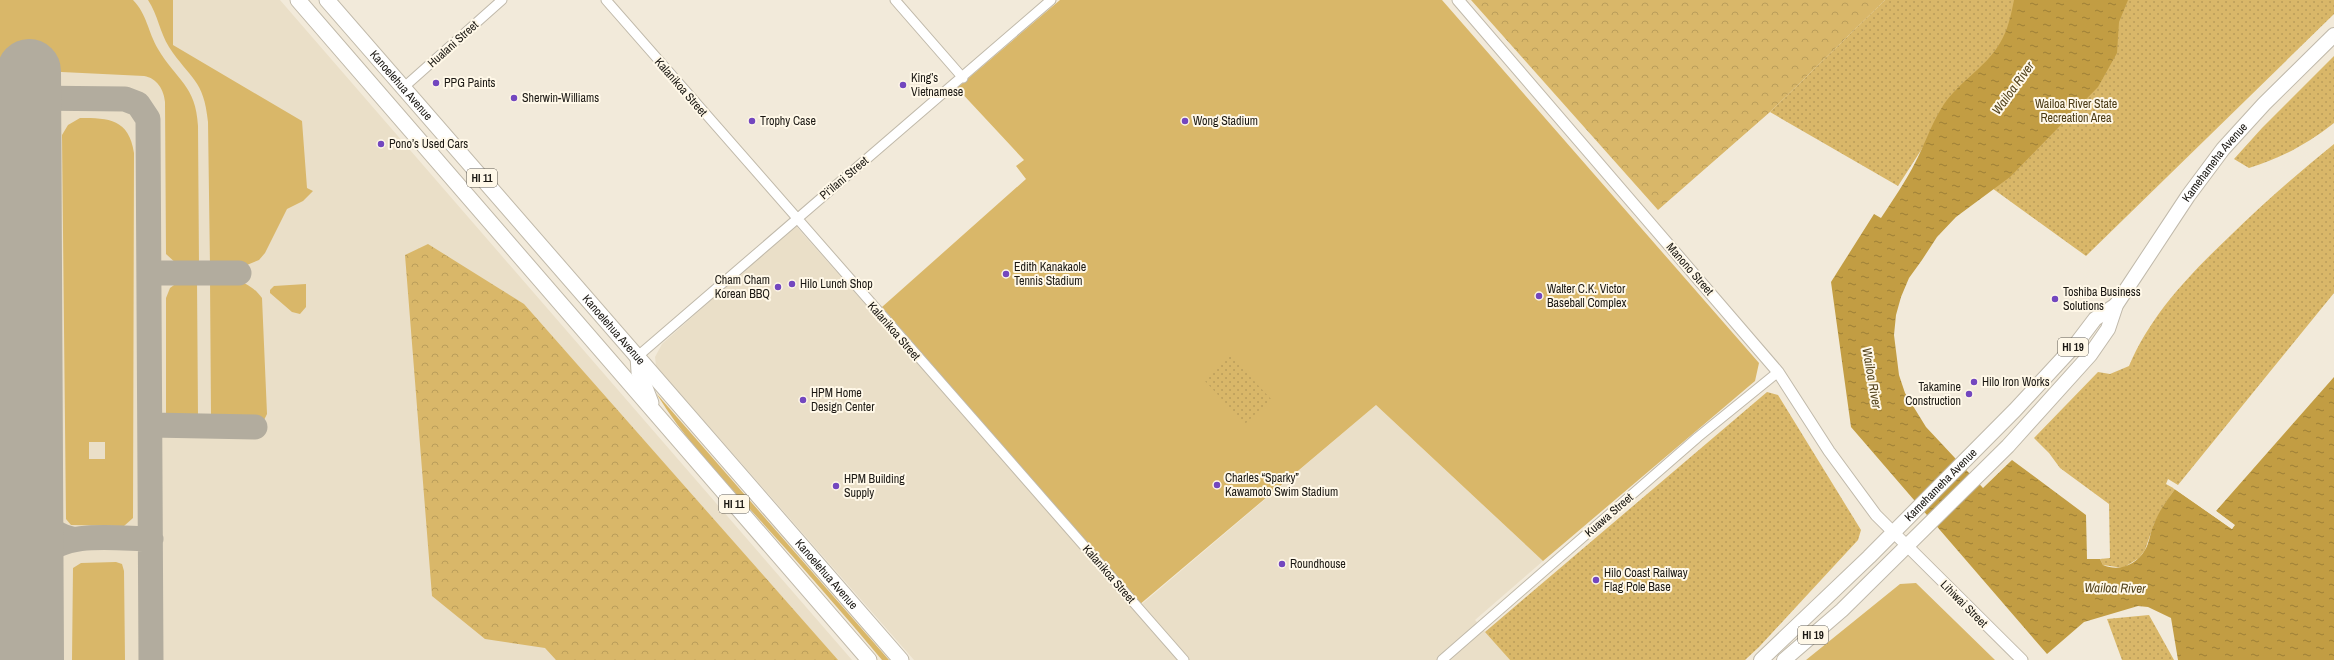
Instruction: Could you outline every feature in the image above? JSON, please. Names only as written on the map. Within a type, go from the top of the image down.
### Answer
[{"type":"highway","name":"Kanoelehua Avenue","points":[[298,0],[869,660]]},
{"type":"highway","name":"Kanoelehua Avenue","points":[[327,0],[901,660]]},
{"type":"highway","points":[[599,348],[623,356],[638,356],[639,372],[654,413]]},
{"type":"main road","name":"Kamehameha Avenue","points":[[1784,660],[1842,610],[1981,475],[2090,355],[2108,329],[2116,306],[2188,196],[2223,149],[2260,108],[2334,35]]},
{"type":"main road","name":"Kamehameha Avenue","points":[[1761,660],[1967,460],[2033,392],[2076,344],[2095,319],[2116,306]]},
{"type":"street","name":"Hualani Street","points":[[404,88],[502,0]]},
{"type":"street","name":"Kalanikoa Street","points":[[606,0],[1184,660]]},
{"type":"street","points":[[895,0],[963,78]]},
{"type":"street","name":"Pi‘ilani Street","points":[[638,356],[796,218],[963,78],[1051,0]]},
{"type":"street","name":"Manono Street","points":[[1458,0],[1778,372],[1848,478],[1892,533],[1907,548]]},
{"type":"street","name":"Kuawa Street","points":[[1442,660],[1698,437],[1778,372]]},
{"type":"street","name":"Lihiwai Street","points":[[1907,548],[2022,660]]},
{"type":"shaded area","points":[[0,0],[280,0],[852,660],[0,660]]},
{"type":"shaded area","points":[[795,225],[1136,609],[1376,405],[1543,561],[1475,620],[1510,660],[914,660],[656,366],[655,357],[662,344]]},
{"type":"green space","points":[[0,0],[133,0],[138,5],[158,49],[189,92],[196,112],[198,126],[199,267],[178,265],[166,254],[165,102],[159,85],[153,79],[144,76],[0,69]]},
{"type":"green space","points":[[148,0],[173,0],[173,45],[302,121],[307,188],[313,191],[303,201],[287,209],[265,253],[259,260],[242,267],[210,266],[208,122],[206,108],[203,97],[195,80],[166,42]]},
{"type":"green space","points":[[1060,0],[1442,0],[1759,363],[1755,381],[1543,561],[1376,405],[1139,605],[882,307],[1026,179],[1016,166],[1024,160],[957,88]]},
{"type":"green space","points":[[1471,0],[1885,0],[1770,112],[1658,210]]},
{"type":"green space","name":"Wailoa River State Recreation Area","points":[[1885,0],[2334,0],[2334,14],[2086,256],[1927,141],[1898,186],[1770,112]]},
{"type":"green space","points":[[2334,56],[2334,123],[2294,150],[2261,164],[2249,168],[2234,159],[2262,128]]},
{"type":"green space","points":[[80,118],[109,120],[122,127],[128,133],[134,153],[133,518],[124,526],[71,525],[66,519],[62,135],[68,125]],"holes":[[[89,442],[105,442],[105,459],[89,459]]]},
{"type":"green space","points":[[2334,144],[2334,293],[2178,485],[2168,479],[2166,484],[2175,489],[2164,505],[2154,524],[2145,550],[2139,558],[2123,568],[2103,565],[2100,559],[2110,558],[2109,504],[2060,468],[2049,453],[2034,438],[2098,372],[2110,374],[2129,366],[2148,329],[2187,280],[2256,211]]},
{"type":"green space","points":[[428,244],[524,304],[838,660],[556,660],[545,648],[485,639],[432,596],[405,255]]},
{"type":"green space","points":[[210,279],[239,281],[251,287],[262,298],[267,414],[264,420],[211,415]]},
{"type":"green space","points":[[181,280],[197,280],[198,417],[166,416],[166,298],[170,288]]},
{"type":"green space","points":[[306,284],[306,307],[300,314],[292,312],[270,293],[270,290],[274,286]]},
{"type":"green space","points":[[1230,355],[1271,399],[1245,424],[1204,380]]},
{"type":"green space","points":[[1767,392],[1778,395],[1861,530],[1858,540],[1759,647],[1745,660],[1510,660],[1485,632]]},
{"type":"green space","points":[[656,393],[889,660],[882,660],[805,570],[717,473],[691,442]]},
{"type":"green space","points":[[116,562],[122,564],[124,571],[125,660],[72,660],[73,568],[81,563]]},
{"type":"green space","points":[[1916,583],[1995,660],[1806,660],[1900,584]]},
{"type":"green space","points":[[2149,615],[2174,660],[2122,660],[2107,619]]},
{"type":"water","name":"Wailoa River","points":[[2014,0],[2128,0],[2119,22],[2117,53],[2098,87],[2010,177],[1956,217],[1937,237],[1909,278],[1901,297],[1896,315],[1894,335],[1899,375],[1905,393],[1926,427],[1983,488],[2012,460],[2086,515],[2087,559],[2100,559],[2103,565],[2115,568],[2127,566],[2137,560],[2141,555],[2147,547],[2158,515],[2175,489],[2232,529],[2234,525],[2216,511],[2334,377],[2334,660],[2178,660],[2171,618],[2148,607],[2138,606],[2084,622],[2047,654],[1851,427],[1831,282],[1874,214],[1881,218],[1908,176],[1937,115],[1947,100],[1954,91],[1987,61],[2000,43],[2007,28]]},
{"type":"pier","points":[[2173,488],[2176,488],[2231,526],[2215,513],[2214,510],[2235,525],[2232,529]]},
{"type":"taxiway","points":[[29,98],[125,99],[138,104],[148,119],[151,660]]},
{"type":"taxiway","points":[[150,273],[239,273]]},
{"type":"taxiway","points":[[151,425],[255,427]]},
{"type":"taxiway","points":[[32,493],[37,510],[44,523],[56,533],[63,537],[72,539]]},
{"type":"taxiway","points":[[32,593],[36,570],[42,558],[51,549],[63,543],[77,539],[108,537],[151,539]]},
{"type":"runway","points":[[29,71],[32,660]]},
{"type":"place","name":"PPG Paints","points":[[436,83]]},
{"type":"place","name":"King’s Vietnamese","points":[[903,85]]},
{"type":"place","name":"Sherwin-Williams","points":[[514,98]]},
{"type":"place","name":"Trophy Case","points":[[752,121]]},
{"type":"place","name":"Wong Stadium","points":[[1185,121]]},
{"type":"place","name":"Pono’s Used Cars","points":[[381,144]]},
{"type":"place","name":"Edith Kanakaole Tennis Stadium","points":[[1006,274]]},
{"type":"place","name":"Hilo Lunch Shop","points":[[792,284]]},
{"type":"place","name":"Cham Cham Korean BBQ","points":[[778,287]]},
{"type":"place","name":"Walter C.K. Victor Baseball Complex","points":[[1539,296]]},
{"type":"place","name":"Toshiba Business Solutions","points":[[2055,299]]},
{"type":"place","name":"Hilo Iron Works","points":[[1974,382]]},
{"type":"place","name":"Takamine Construction","points":[[1969,394]]},
{"type":"place","name":"HPM Home Design Center","points":[[803,400]]},
{"type":"place","name":"Charles “Sparky” Kawamoto Swim Stadium","points":[[1217,485]]},
{"type":"place","name":"HPM Building Supply","points":[[836,486]]},
{"type":"place","name":"Roundhouse","points":[[1282,564]]},
{"type":"place","name":"Hilo Coast Railway Flag Pole Base","points":[[1596,580]]}]
